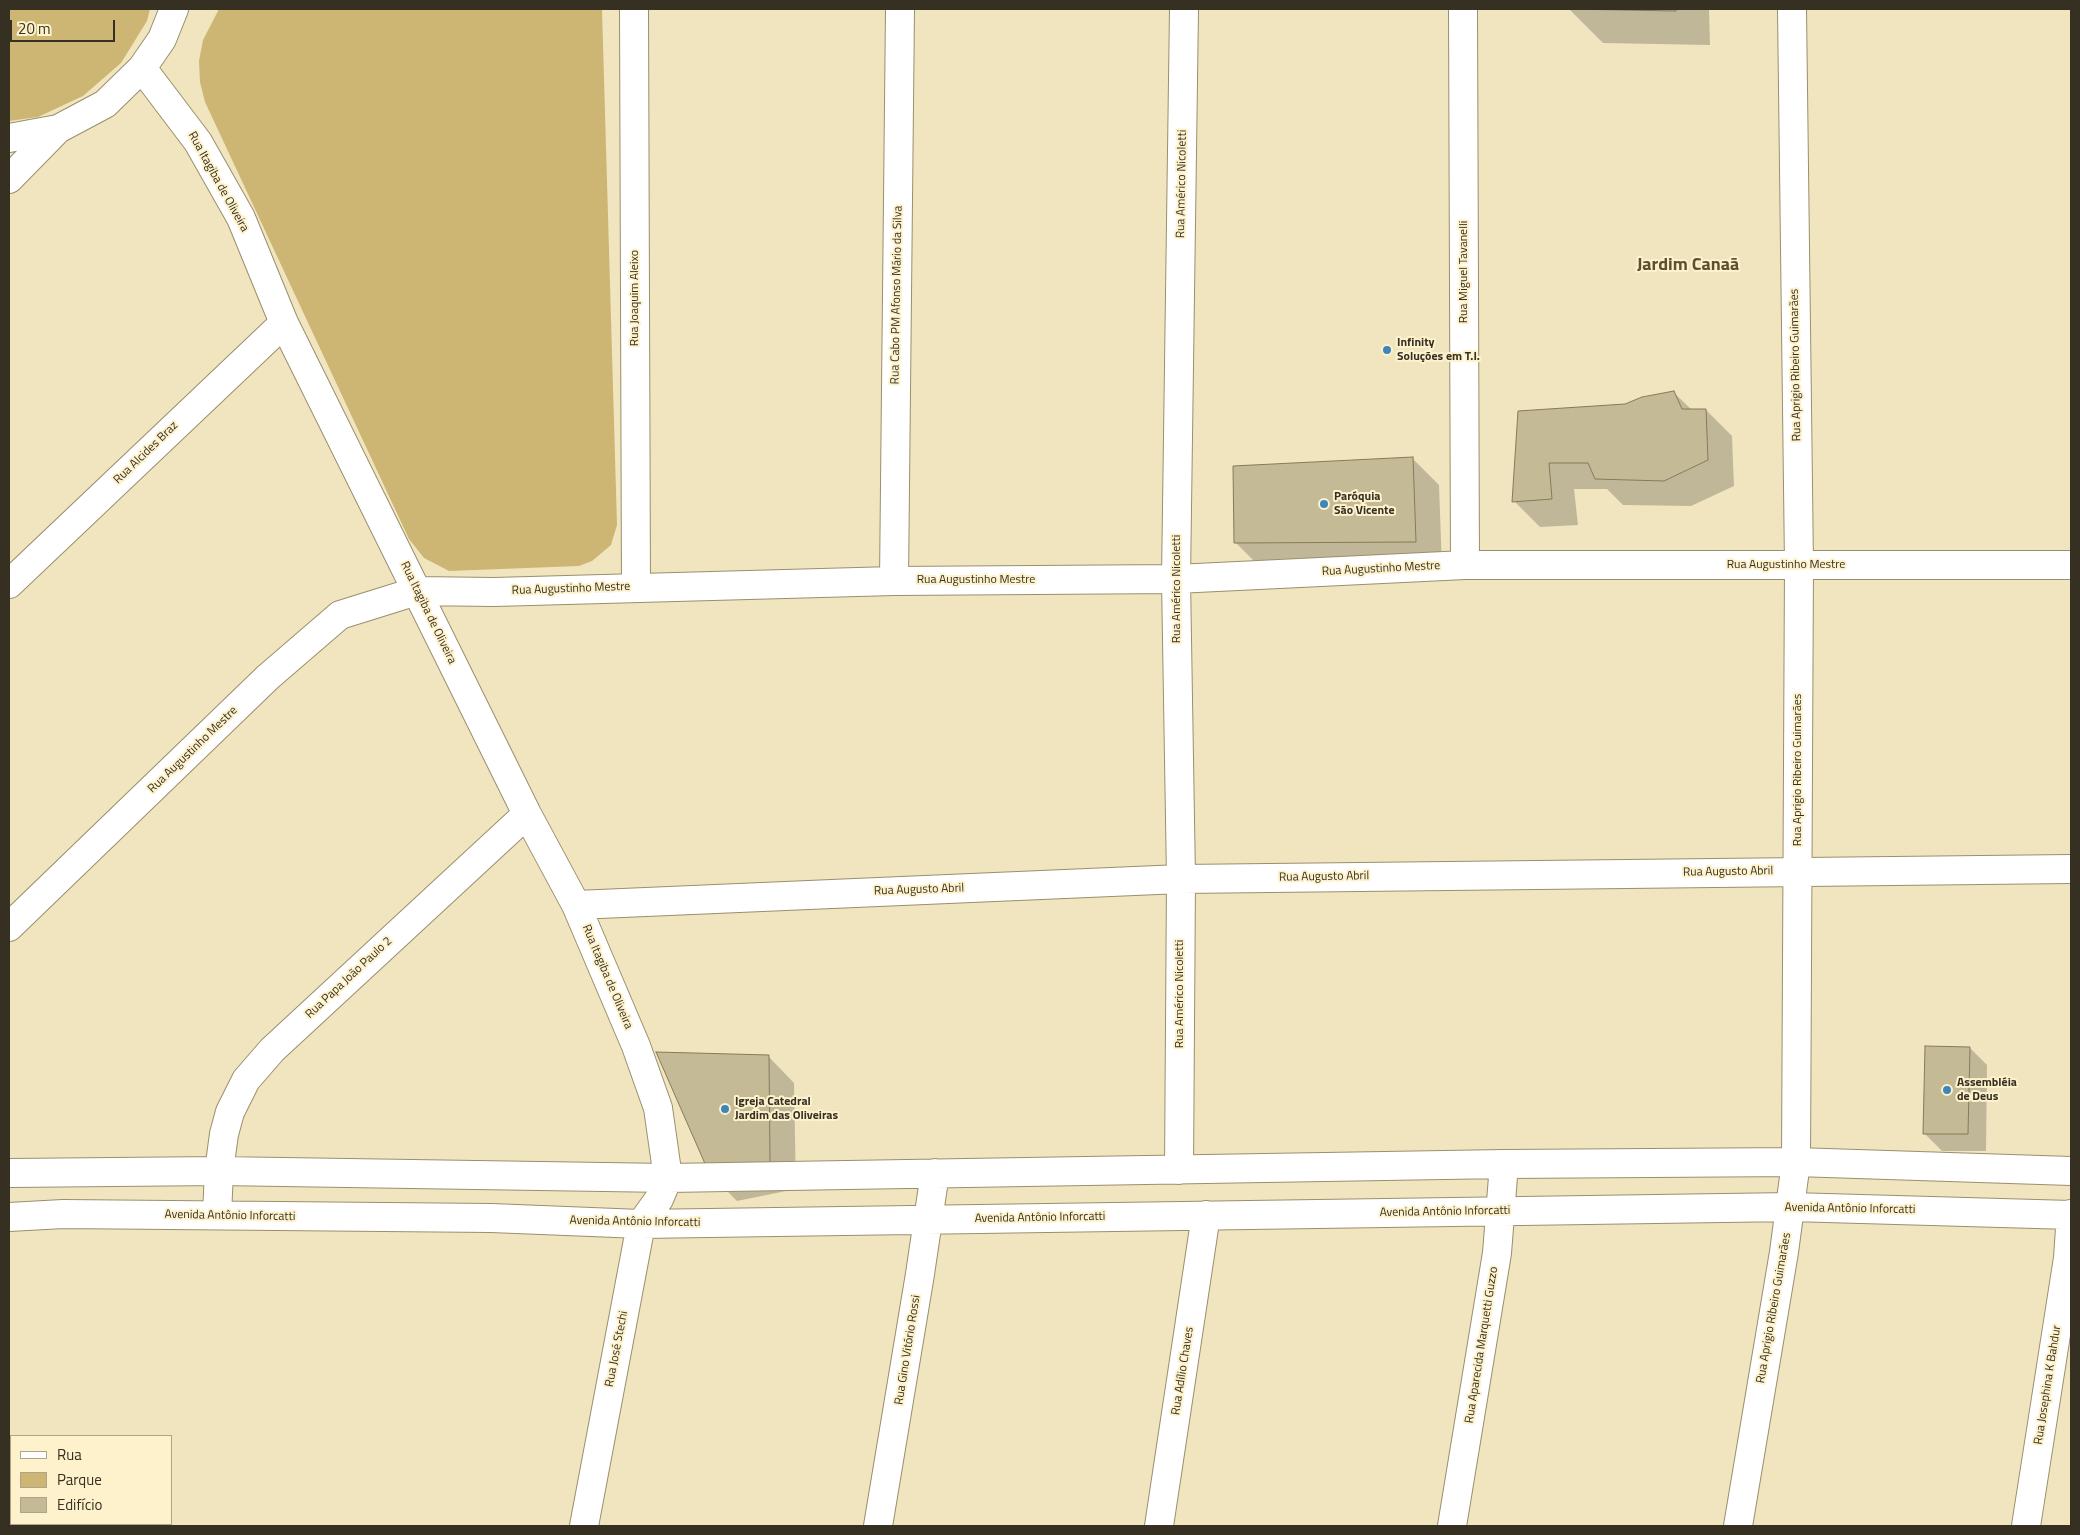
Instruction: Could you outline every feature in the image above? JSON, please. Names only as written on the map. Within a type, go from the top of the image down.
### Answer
[{"type":"street","points":[[9,138],[58,129],[105,104],[142,68],[162,39],[174,9]]},
{"type":"street","name":"Rua Joaquim Aleixo","points":[[634,9],[636,587]]},
{"type":"street","name":"Rua Cabo PM Afonso Mário da Silva","points":[[894,581],[900,9]]},
{"type":"street","name":"Rua Américo Nicoletti","points":[[1179,1170],[1181,879],[1176,579],[1184,9]]},
{"type":"street","name":"Rua Miguel Tavanelli","points":[[1462,9],[1465,565]]},
{"type":"street","name":"Rua Aprigio Ribeiro Guimarães","points":[[1738,1526],[1791,1207],[1796,1162],[1799,565],[1792,9]]},
{"type":"street","name":"Rua Itagiba de Oliveira","points":[[142,68],[198,142],[241,218],[284,323],[527,814],[576,905],[636,1046],[658,1108],[668,1178]]},
{"type":"street","points":[[9,180],[58,129]]},
{"type":"street","name":"Rua Alcides Braz","points":[[9,584],[284,323]]},
{"type":"street","name":"Rua Augustinho Mestre","points":[[9,927],[268,677],[340,615],[417,591],[494,592],[894,581],[1176,579],[1465,565],[2071,565]]},
{"type":"street","name":"Rua Papa João Paulo 2","points":[[217,1215],[219,1171],[230,1112],[246,1080],[272,1050],[527,814]]},
{"type":"street","name":"Rua Augusto Abril","points":[[576,905],[1181,879],[2071,869]]},
{"type":"street","points":[[9,1173],[219,1171],[668,1178],[1504,1164],[1796,1162],[2071,1171]]},
{"type":"street","name":"Rua Aparecida Marquetti Guzzo","points":[[1452,1526],[1497,1253],[1504,1164]]},
{"type":"street","name":"Rua Gino Vitório Rossi","points":[[878,1526],[935,1173]]},
{"type":"street","name":"Rua José Stechi","points":[[584,1526],[641,1224],[660,1199],[668,1178]]},
{"type":"street","name":"Avenida Antônio Inforcatti","points":[[9,1217],[63,1214],[492,1218],[641,1224],[1791,1207],[2071,1214]]},
{"type":"street","name":"Rua Josephina K Bahdur","points":[[2026,1526],[2068,1258],[2071,1214]]},
{"type":"street","name":"Rua Adílio Chaves","points":[[1159,1526],[1206,1215]]},
{"type":"green space","points":[[9,9],[150,9],[147,21],[121,63],[83,96],[38,117],[9,121]]},
{"type":"green space","points":[[219,9],[602,9],[617,525],[611,545],[592,561],[579,566],[449,571],[424,558],[409,539],[205,102],[200,82],[199,61],[203,40]]},
{"type":"building","points":[[1567,9],[1676,9],[1676,11]]},
{"type":"building","points":[[1674,391],[1682,409],[1706,409],[1708,460],[1664,481],[1595,479],[1588,463],[1549,463],[1552,499],[1512,502],[1518,411],[1625,404],[1642,397]]},
{"type":"building","name":"Paróquia São Vicente","points":[[1413,457],[1416,542],[1234,543],[1233,466]]},
{"type":"building","name":"Assembléia de Deus","points":[[1925,1046],[1970,1047],[1968,1134],[1923,1134]]},
{"type":"building","name":"Igreja Catedral Jardim das Oliveiras","points":[[656,1052],[769,1055],[770,1163],[710,1175]]},
{"type":"place","name":"Infinity Soluções em T.I.","points":[[1387,350]]},
{"type":"place","name":"Paróquia São Vicente","points":[[1324,504]]},
{"type":"place","name":"Assembléia de Deus","points":[[1947,1090]]},
{"type":"place","name":"Igreja Catedral Jardim das Oliveiras","points":[[725,1109]]},
{"type":"district","name":"Jardim Canaã","points":[[1688,266]]}]
